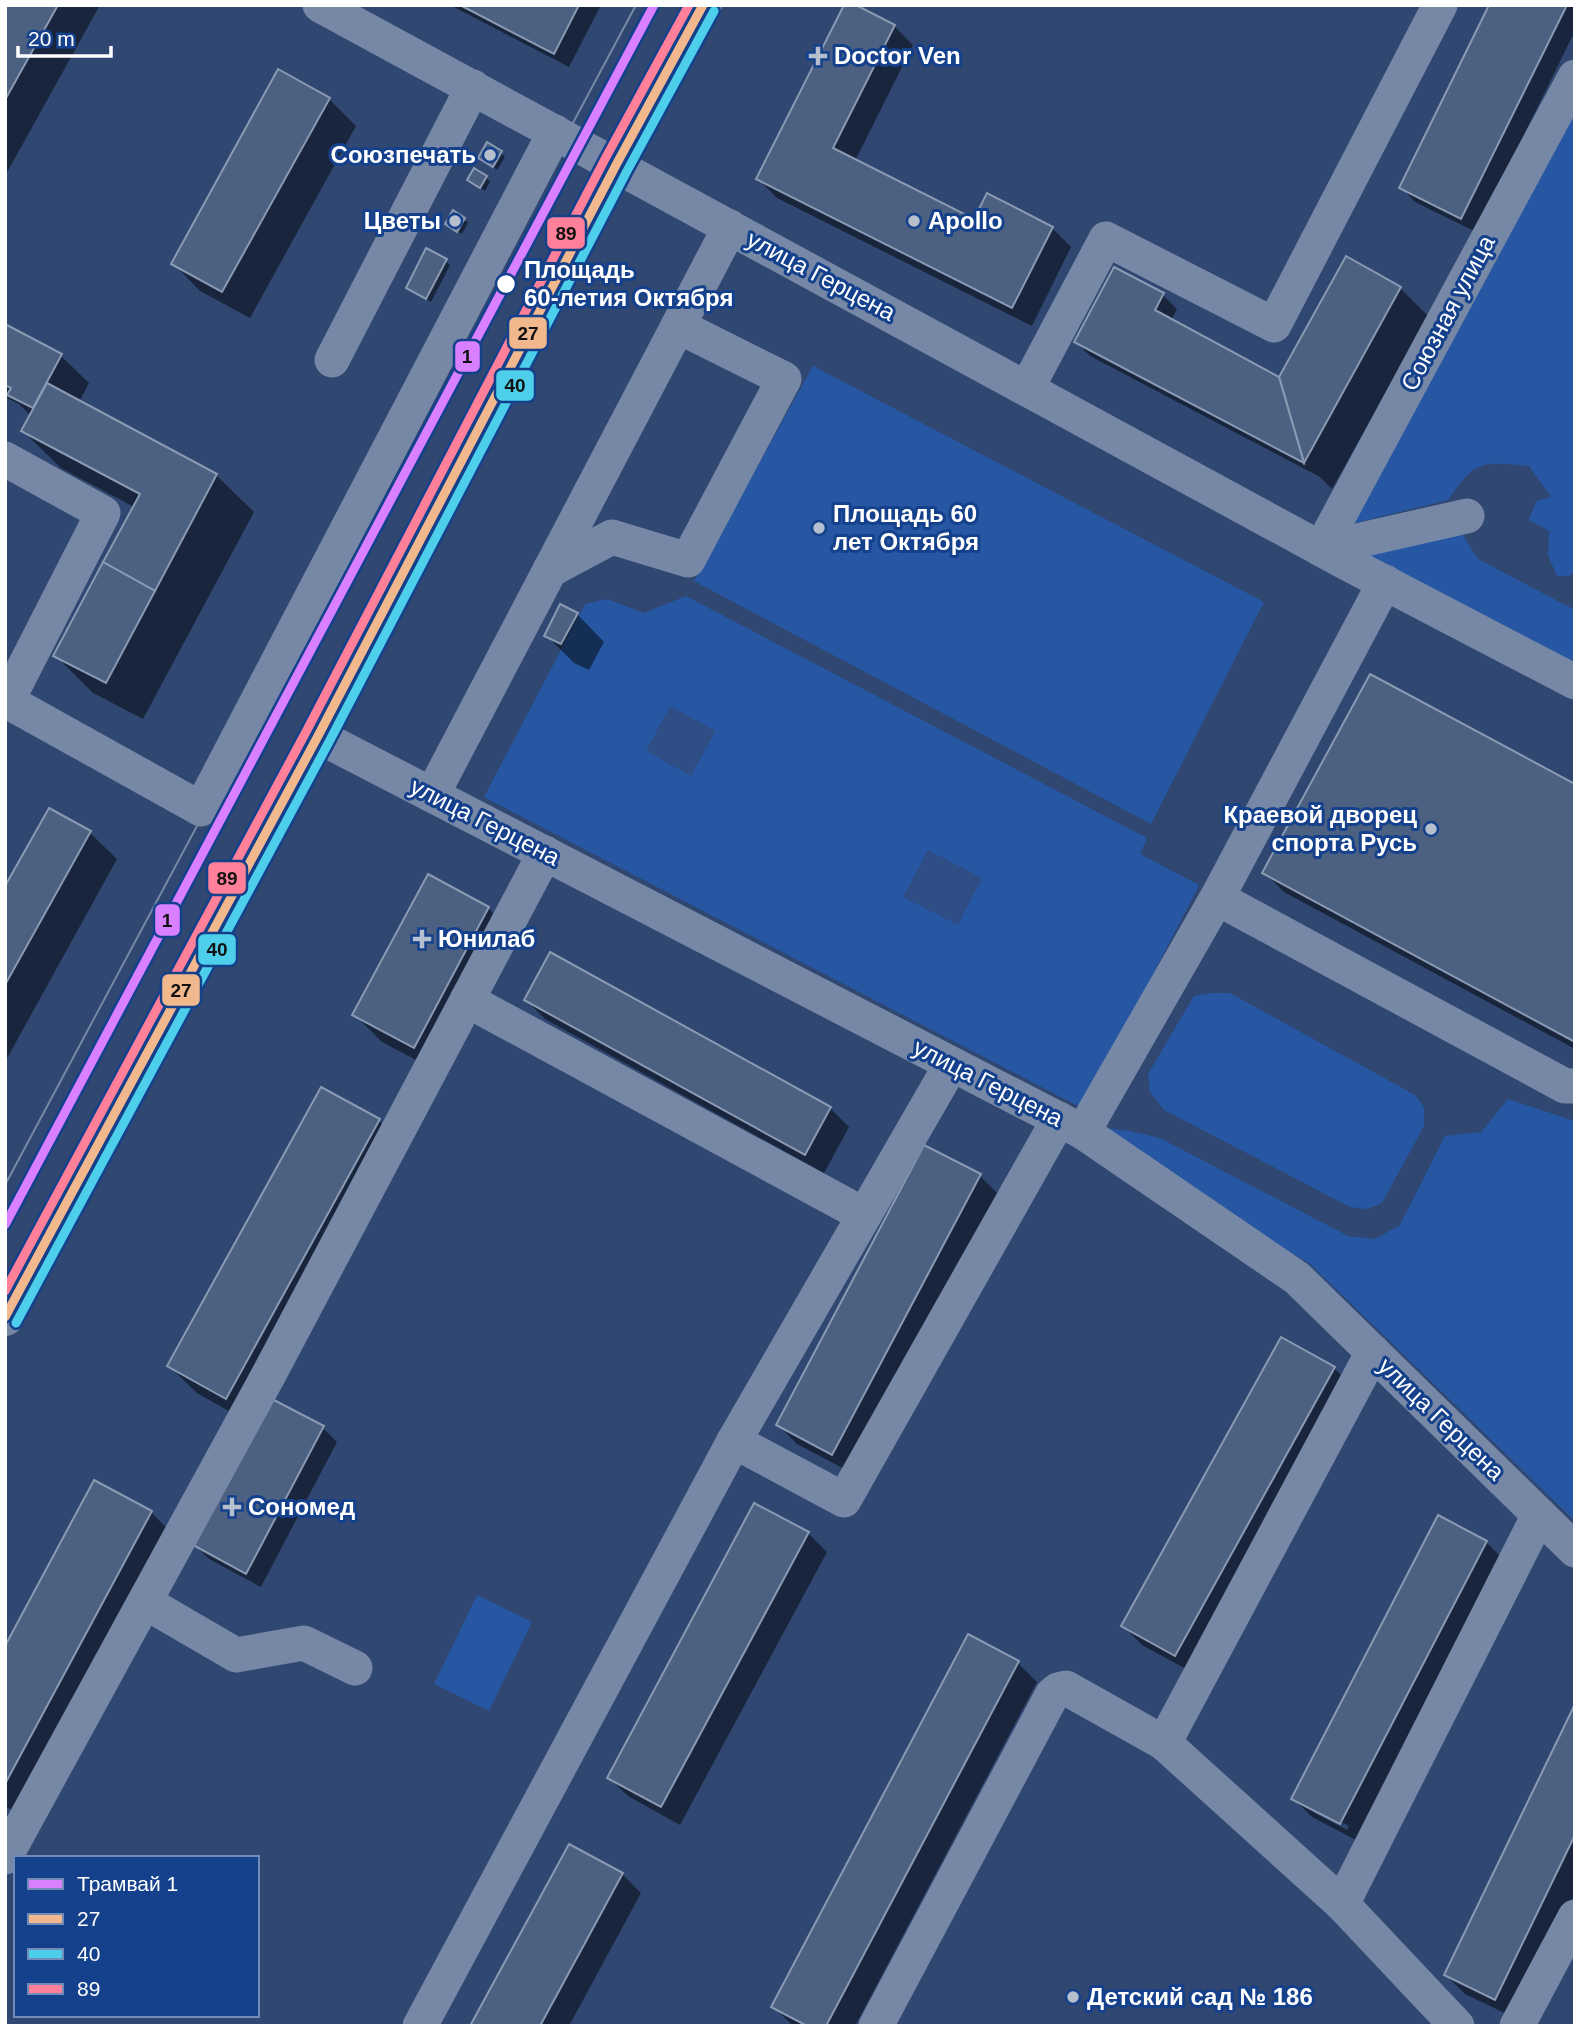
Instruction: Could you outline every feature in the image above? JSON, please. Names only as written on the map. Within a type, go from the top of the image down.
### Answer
[{"type":"main road","points":[[5,1317],[318,736],[616,165],[703,5]]},
{"type":"street","points":[[1027,388],[1106,239],[1274,325],[1440,5]]},
{"type":"street","name":"улица Герцена","points":[[326,7],[1321,549],[1575,682]]},
{"type":"street","name":"Союзная улица","points":[[1321,549],[1575,77]]},
{"type":"street","points":[[332,359],[473,88]]},
{"type":"street","points":[[5,459],[103,513],[6,702],[201,809],[555,132]]},
{"type":"street","points":[[432,795],[730,227]]},
{"type":"street","points":[[550,570],[612,537],[688,560],[778,391],[784,379],[678,326]]},
{"type":"street","points":[[1321,549],[1467,516]]},
{"type":"street","points":[[734,1441],[844,1500],[1071,1125],[1217,898],[1385,582]]},
{"type":"street","name":"улица Герцена","points":[[318,736],[1071,1125],[1297,1278],[1575,1550]]},
{"type":"street","points":[[5,1857],[145,1602],[545,853]]},
{"type":"street","points":[[1217,898],[1565,1086],[1575,1086]]},
{"type":"street","points":[[467,1000],[864,1214]]},
{"type":"street","points":[[420,2026],[734,1441],[951,1065]]},
{"type":"street","points":[[1164,1743],[1373,1352]]},
{"type":"street","points":[[1342,1904],[1539,1515]]},
{"type":"street","points":[[145,1602],[236,1655],[304,1643],[355,1668]]},
{"type":"street","points":[[876,2026],[1052,1695],[1066,1688],[1164,1743],[1342,1904],[1457,2026]]},
{"type":"street","points":[[1517,2026],[1575,1916]]},
{"type":"shaded area","points":[[1575,108],[1575,572],[1569,576],[1557,576],[1548,555],[1549,531],[1529,520],[1536,501],[1551,497],[1529,466],[1481,466],[1466,477],[1448,500],[1347,525]]},
{"type":"shaded area","points":[[813,366],[1264,602],[1151,824],[694,581]]},
{"type":"shaded area","points":[[1459,529],[1478,559],[1575,610],[1575,672],[1355,557]]},
{"type":"shaded area","points":[[686,596],[1147,838],[1140,854],[1199,885],[1084,1109],[484,797],[585,604],[607,599],[644,613]]},
{"type":"shaded area","points":[[670,706],[716,731],[691,776],[646,751]]},
{"type":"shaded area","points":[[928,850],[982,878],[958,925],[903,897]]},
{"type":"shaded area","points":[[1230,993],[1415,1095],[1424,1107],[1424,1126],[1382,1203],[1367,1209],[1350,1207],[1164,1110],[1150,1092],[1148,1074],[1194,996]]},
{"type":"shaded area","points":[[1508,1099],[1575,1121],[1575,1521],[1309,1263],[1278,1246],[1097,1127],[1160,1138],[1348,1236],[1375,1239],[1400,1225],[1445,1136],[1481,1132]]},
{"type":"shaded area","points":[[477,1595],[532,1622],[489,1711],[434,1684]]},
{"type":"building","points":[[5,5],[58,5],[5,100]]},
{"type":"building","points":[[460,5],[579,5],[554,54]]},
{"type":"building","points":[[844,5],[856,5],[895,25],[833,148],[974,219],[987,193],[1053,227],[1012,308],[756,179]]},
{"type":"building","points":[[1489,5],[1567,5],[1461,219],[1399,188]]},
{"type":"building","points":[[278,69],[330,98],[222,292],[171,264]]},
{"type":"building","name":"Союзпечать","points":[[487,142],[502,151],[493,167],[478,158]]},
{"type":"building","points":[[474,168],[487,176],[480,188],[467,180]]},
{"type":"building","name":"Цветы","points":[[453,210],[465,218],[457,232],[445,224]]},
{"type":"building","points":[[426,248],[447,259],[426,299],[406,288]]},
{"type":"building","points":[[1346,256],[1401,287],[1304,463],[1279,377]]},
{"type":"building","points":[[1114,267],[1164,293],[1155,310],[1279,377],[1304,463],[1074,342]]},
{"type":"building","points":[[5,324],[62,354],[33,408],[7,395],[11,388],[5,385]]},
{"type":"building","points":[[47,383],[217,474],[155,591],[103,562],[140,494],[21,431]]},
{"type":"building","points":[[103,562],[155,591],[106,683],[53,656]]},
{"type":"building","points":[[560,604],[578,613],[561,644],[544,636]]},
{"type":"building","name":"Краевой дворец спорта Русь","points":[[1370,674],[1575,784],[1575,1042],[1262,873]]},
{"type":"building","points":[[49,808],[91,831],[5,985],[5,886]]},
{"type":"building","points":[[428,874],[489,907],[414,1048],[352,1015]]},
{"type":"building","points":[[550,952],[831,1107],[805,1155],[524,1000]]},
{"type":"building","points":[[321,1087],[380,1119],[226,1399],[167,1366]]},
{"type":"building","points":[[924,1145],[981,1174],[832,1455],[776,1425]]},
{"type":"building","points":[[1281,1337],[1335,1367],[1175,1656],[1121,1626]]},
{"type":"building","points":[[270,1398],[324,1426],[246,1574],[193,1545]]},
{"type":"building","points":[[94,1480],[152,1511],[5,1784],[5,1646]]},
{"type":"building","points":[[754,1503],[809,1532],[661,1807],[607,1778]]},
{"type":"building","points":[[1438,1515],[1487,1541],[1340,1824],[1291,1799]]},
{"type":"building","points":[[968,1634],[1019,1661],[826,2026],[807,2026],[771,2007]]},
{"type":"building","points":[[1575,1704],[1575,1835],[1495,2000],[1444,1975]]},
{"type":"building","points":[[569,1844],[623,1873],[540,2026],[470,2026]]},
{"type":"tram line","points":[[5,1185],[636,5]]},
{"type":"tram line","name":"1","points":[[5,1225],[654,5]]},
{"type":"transit line","name":"89","points":[[5,1291],[307,730],[605,159],[689,5]]},
{"type":"transit line","name":"27","points":[[5,1317],[318,736],[616,165],[703,5]]},
{"type":"transit line","name":"40","points":[[16,1323],[329,742],[627,171],[714,11]]},
{"type":"place","name":"Doctor Ven","points":[[818,56]]},
{"type":"place","name":"Союзпечать","points":[[490,155]]},
{"type":"place","name":"Цветы","points":[[455,221]]},
{"type":"place","name":"Apollo","points":[[914,221]]},
{"type":"place","name":"Площадь 60-летия Октября","points":[[506,284]]},
{"type":"place","name":"Площадь 60 лет Октября","points":[[819,528]]},
{"type":"place","name":"Краевой дворец спорта Русь","points":[[1431,829]]},
{"type":"place","name":"Юнилаб","points":[[422,939]]},
{"type":"place","name":"Сономед","points":[[232,1507]]},
{"type":"place","name":"Детский сад № 186","points":[[1073,1997]]}]
